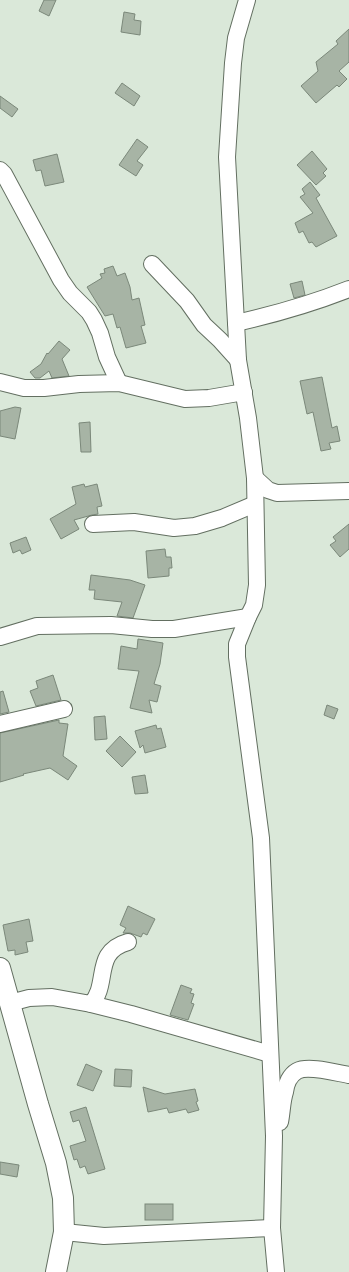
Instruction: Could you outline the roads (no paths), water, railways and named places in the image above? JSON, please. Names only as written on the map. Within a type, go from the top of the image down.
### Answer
[{"type":"street","points":[[247,0],[236,38],[226,157],[238,360],[244,392],[255,478],[257,585],[254,605],[237,644],[236,657],[261,838],[274,1136],[272,1228],[276,1272]]},
{"type":"street","points":[[0,170],[4,174],[70,293],[89,312],[94,320],[100,333],[107,357],[120,384]]},
{"type":"street","points":[[152,264],[187,301],[204,325],[238,360]]},
{"type":"street","points":[[236,323],[284,312],[349,290]]},
{"type":"street","points":[[0,382],[24,388],[44,388],[79,384],[120,384],[186,399],[209,398],[244,392]]},
{"type":"street","points":[[255,478],[268,490],[277,493],[349,491]]},
{"type":"street","points":[[93,524],[134,522],[174,528],[195,526],[222,518],[255,504]]},
{"type":"street","points":[[0,637],[38,626],[111,625],[152,629],[174,629],[248,617]]},
{"type":"street","points":[[0,724],[64,709]]},
{"type":"street","points":[[91,1004],[96,999],[107,956],[113,949],[128,942]]},
{"type":"street","points":[[0,968],[38,1104],[56,1162],[63,1198],[64,1232],[56,1272]]},
{"type":"street","points":[[10,1003],[29,998],[52,997],[91,1004],[270,1054]]},
{"type":"street","points":[[274,1136],[279,1125],[284,1093],[288,1082],[295,1072],[301,1069],[349,1075]]},
{"type":"street","points":[[64,1232],[104,1236],[272,1228]]}]
